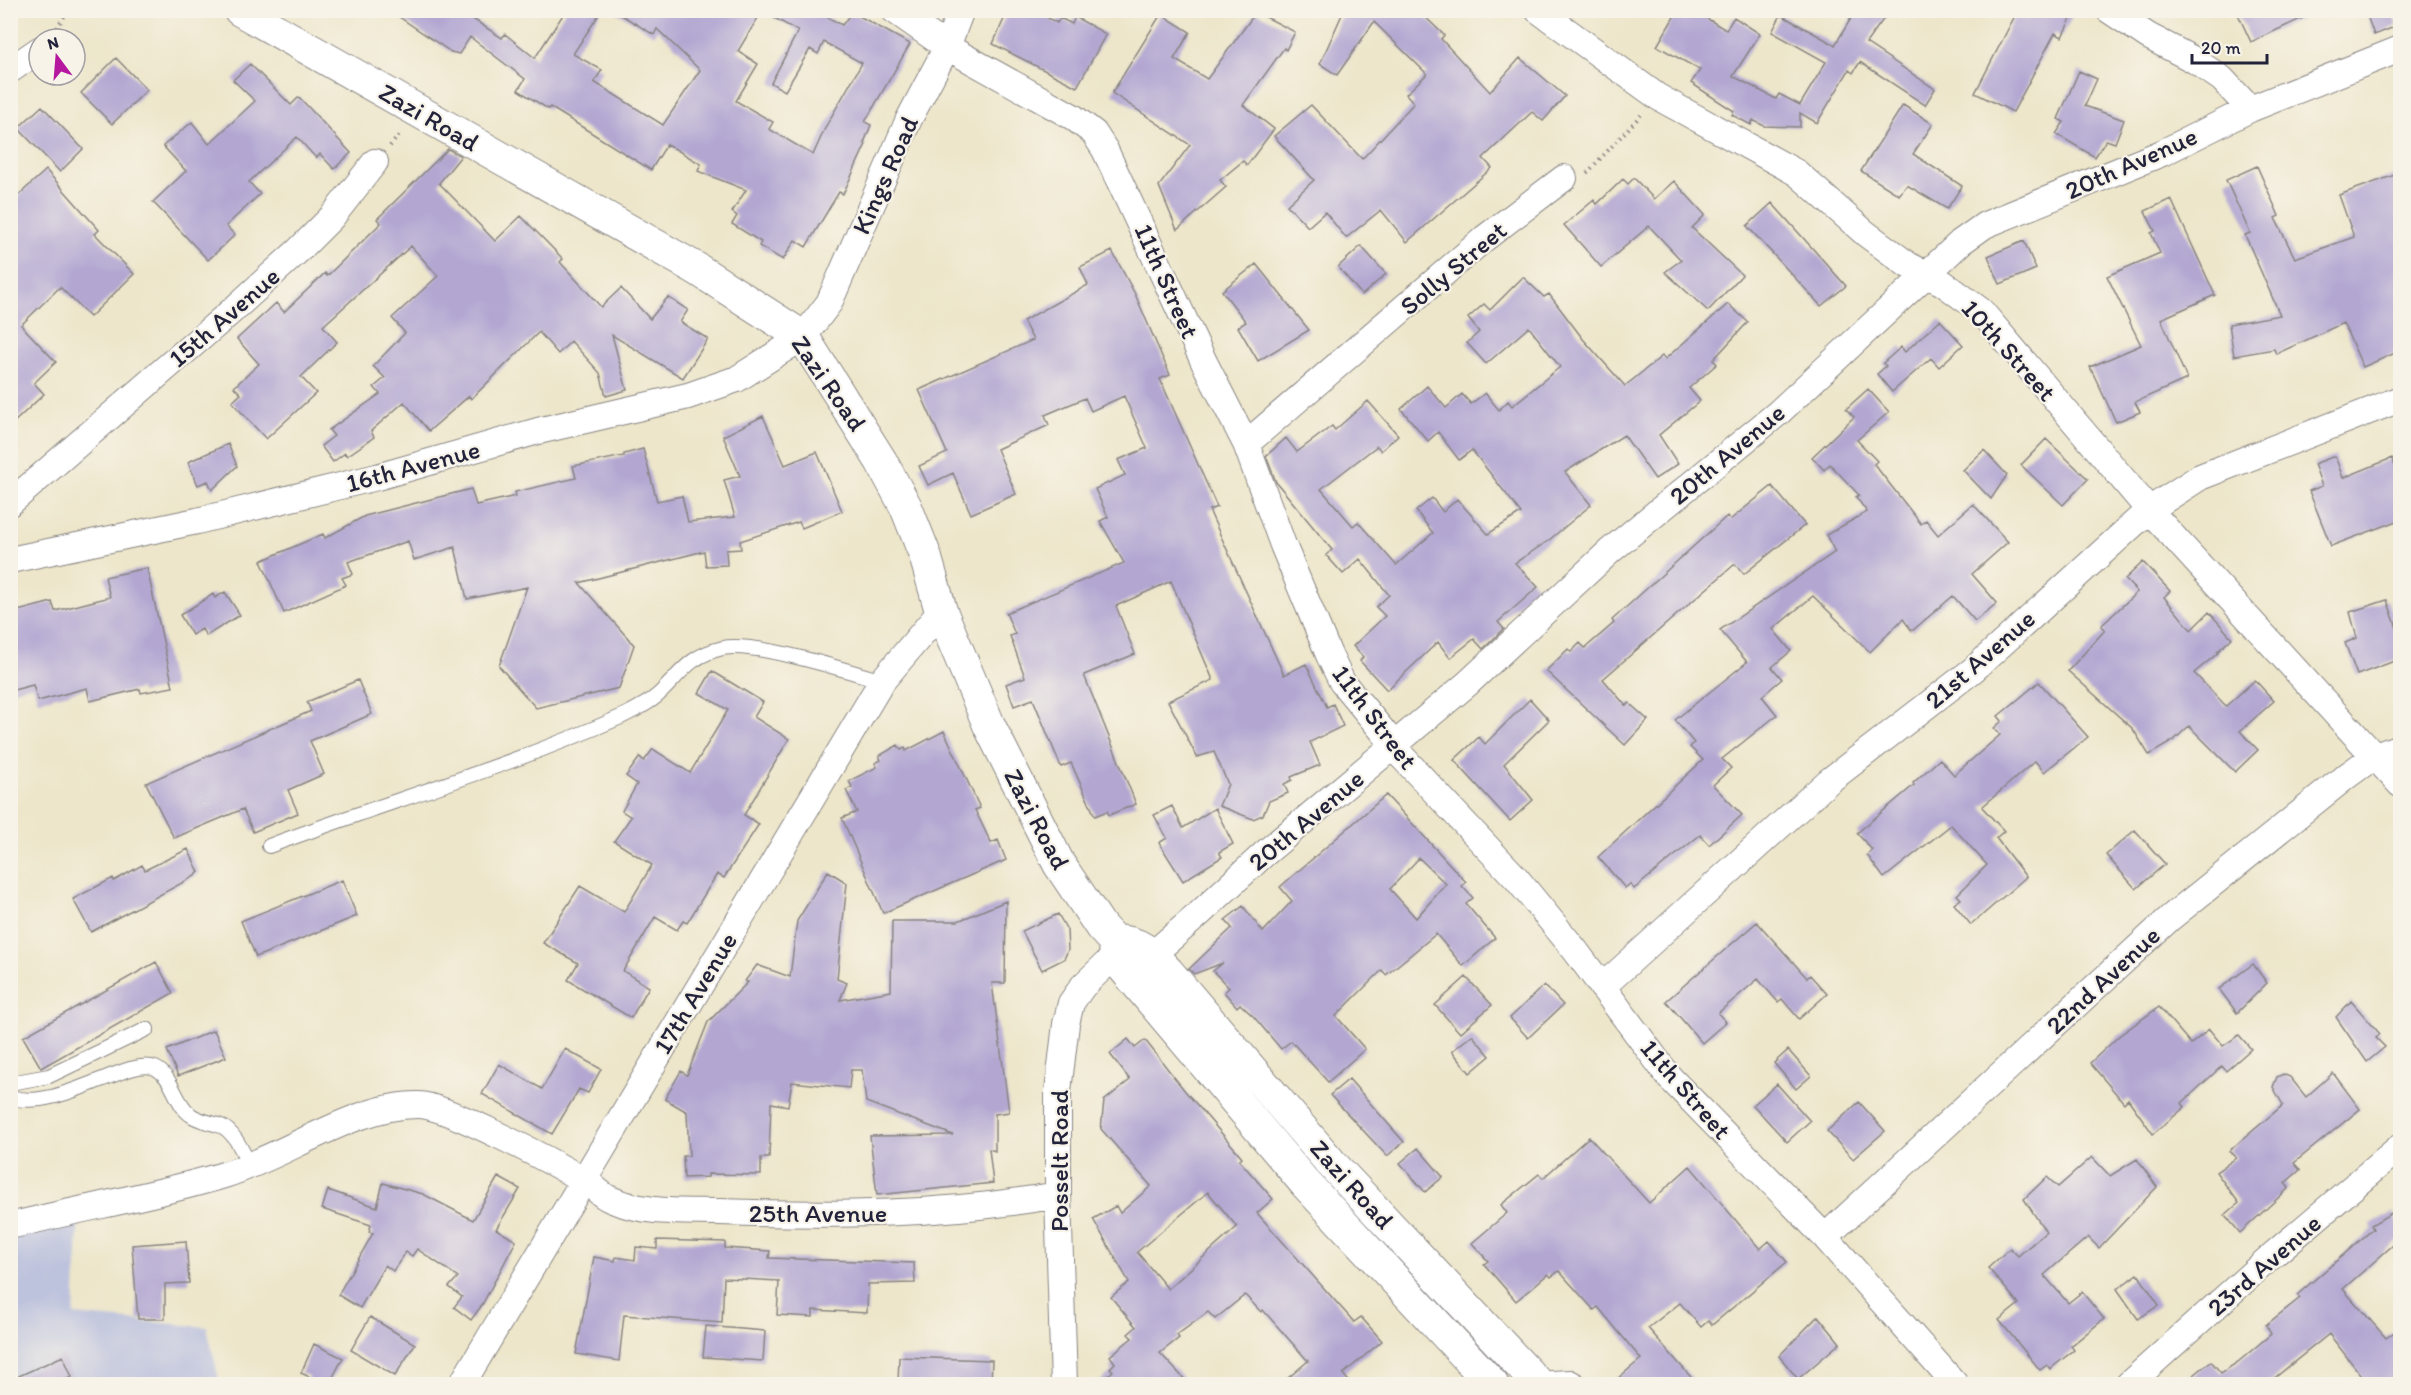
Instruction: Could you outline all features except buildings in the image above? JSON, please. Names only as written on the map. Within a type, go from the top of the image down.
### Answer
[{"type":"street","name":"Zazi Road","points":[[240,10],[697,269],[803,337],[875,450],[906,507],[925,555],[941,610],[989,724],[1039,827],[1080,898],[1115,951],[1305,1183],[1492,1384]]},
{"type":"street","name":"11th Street","points":[[894,10],[947,47],[1073,117],[1094,133],[1117,172],[1204,362],[1246,444],[1284,545],[1342,682],[1386,735],[1393,747],[1516,878],[1670,1078],[1825,1237],[1955,1384]]},
{"type":"street","name":"Kings Road","points":[[803,337],[829,303],[909,119],[947,47],[961,10]]},
{"type":"street","name":"10th Street","points":[[1538,10],[1658,97],[1797,173],[1865,233],[1908,265],[1926,273],[1981,311],[2149,510],[2400,784]]},
{"type":"street","points":[[2109,10],[2148,36],[2194,60],[2222,79],[2250,109]]},
{"type":"street","name":"20th Avenue","points":[[1148,952],[1161,947],[1300,823],[1467,684],[1610,551],[1778,413],[1893,308],[1926,273],[1985,225],[2162,153],[2250,109],[2400,50]]},
{"type":"street","points":[[10,70],[27,58]]},
{"type":"street","name":"15th Avenue","points":[[10,503],[300,249],[332,217],[375,162]]},
{"type":"street","name":"Solly Street","points":[[1246,444],[1485,238],[1564,178]]},
{"type":"street","name":"16th Avenue","points":[[10,560],[197,521],[377,477],[537,431],[688,396],[737,378],[803,337]]},
{"type":"street","name":"21st Avenue","points":[[1602,987],[1829,781],[1972,670],[2149,510],[2200,477],[2400,399]]},
{"type":"street","name":"17th Avenue","points":[[462,1384],[882,681],[941,610]]},
{"type":"street","name":"22nd Avenue","points":[[1825,1237],[2170,918],[2343,778],[2373,757],[2400,747]]},
{"type":"street","name":"Zazi Road","points":[[1115,951],[1130,941],[1148,952],[1331,1163],[1536,1382]]},
{"type":"street","name":"Posselt Road","points":[[1064,1384],[1058,1195],[1058,1091],[1066,1024],[1071,1003],[1083,986],[1107,964],[1115,951]]},
{"type":"street","name":"25th Avenue","points":[[10,1226],[223,1175],[250,1166],[367,1113],[402,1105],[423,1105],[452,1115],[585,1181],[610,1199],[651,1210],[831,1216],[955,1209],[1058,1195]]},
{"type":"street","name":"23rd Avenue","points":[[2129,1384],[2267,1260],[2400,1147]]},
{"type":"lane","points":[[269,846],[575,737],[639,708],[658,696],[682,668],[705,654],[723,648],[738,646],[771,652],[882,681]]},
{"type":"lane","points":[[10,1083],[41,1079],[147,1029]]},
{"type":"lane","points":[[10,1097],[43,1100],[134,1068],[152,1067],[163,1074],[191,1116],[226,1129],[250,1166]]},
{"type":"lane","points":[[1536,1382],[1571,1377],[1578,1381]]},
{"type":"path","points":[[60,27],[68,10]]},
{"type":"path","points":[[1564,178],[1587,174],[1658,97]]},
{"type":"path","points":[[375,162],[420,113]]},
{"type":"shaded area","points":[[79,1211],[74,1315],[207,1327],[220,1384],[11,1384],[11,1230]]}]
